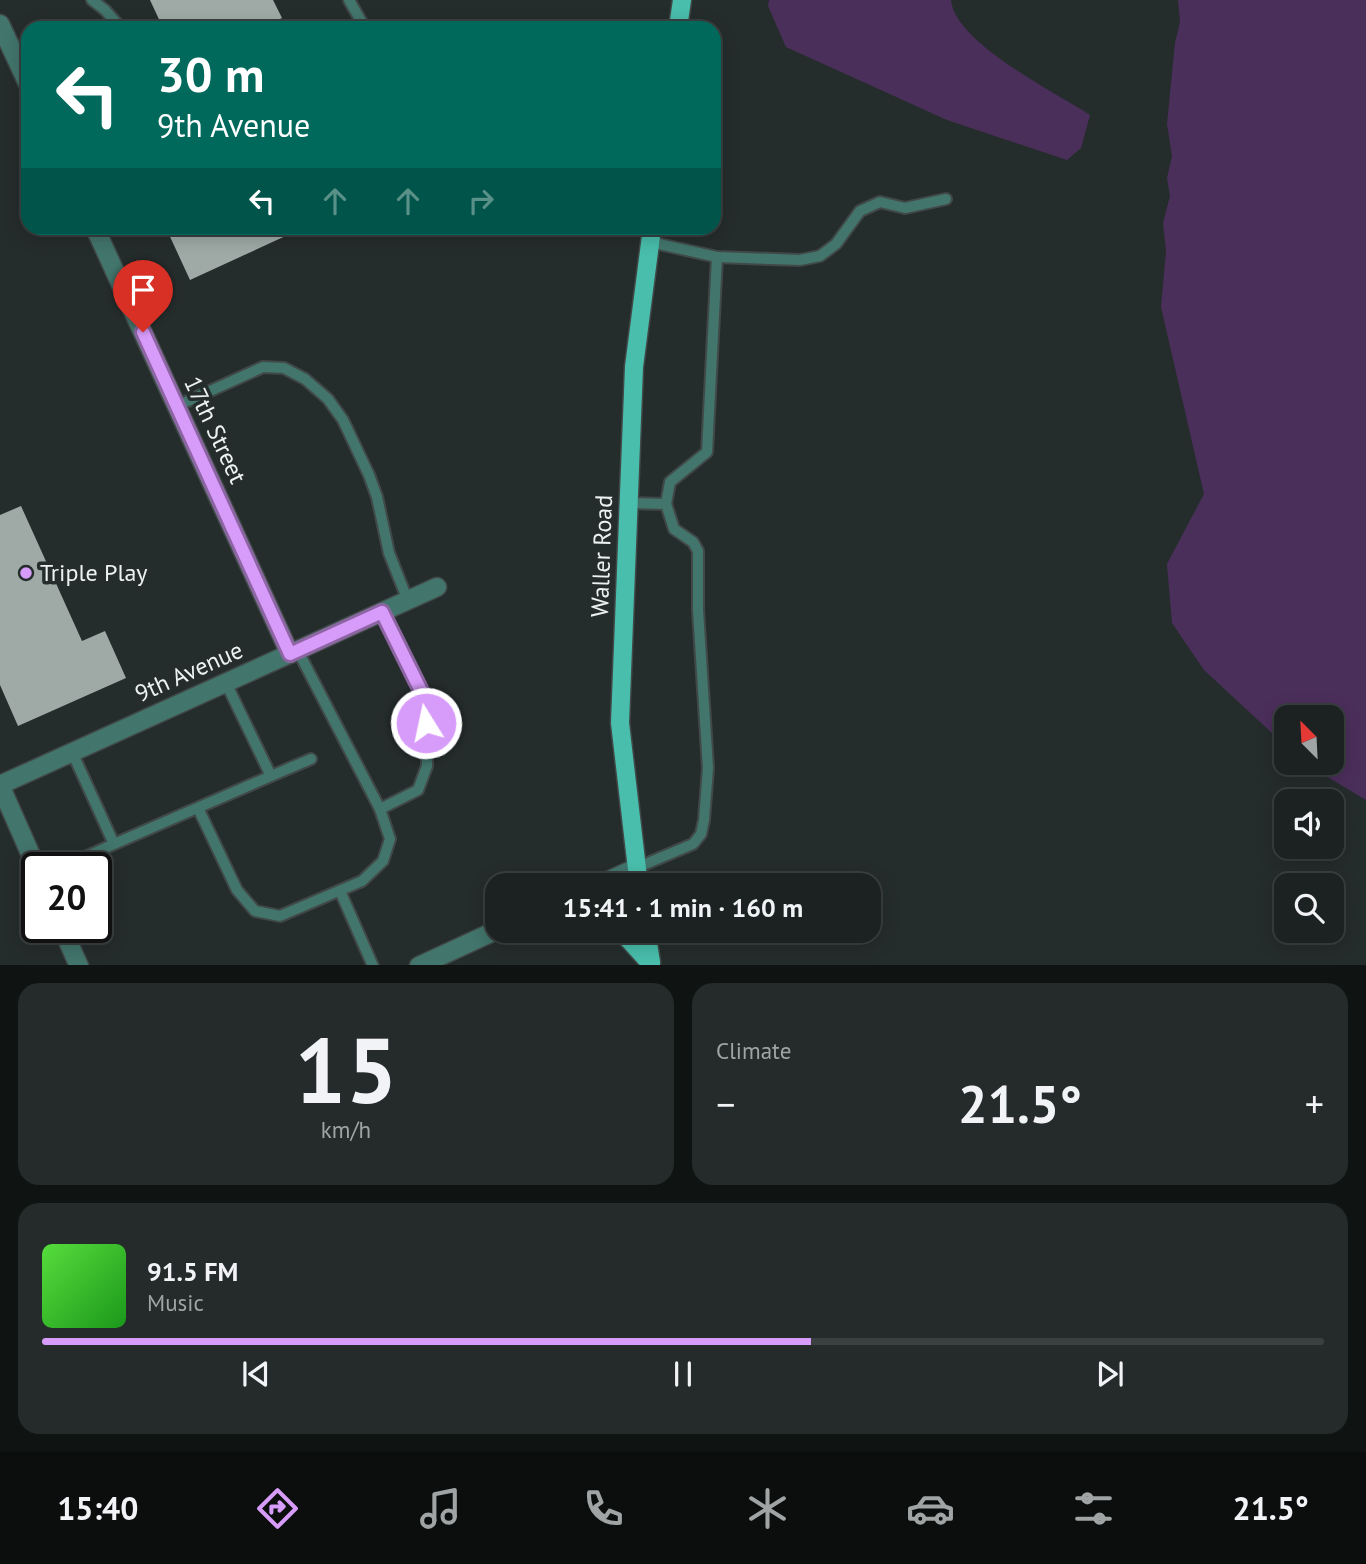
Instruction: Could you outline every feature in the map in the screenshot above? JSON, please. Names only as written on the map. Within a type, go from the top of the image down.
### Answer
[{"type":"main road","points":[[679,21],[682,0]]},
{"type":"main road","name":"Waller Road","points":[[638,873],[620,723],[634,368],[651,235]]},
{"type":"main road","points":[[632,943],[651,965]]},
{"type":"main road","points":[[648,943],[651,965]]},
{"type":"street","points":[[0,24],[21,69]]},
{"type":"street","name":"17th Street","points":[[100,235],[177,406],[294,652]]},
{"type":"street","name":"9th Avenue","points":[[0,785],[437,587]]},
{"type":"street","points":[[0,785],[30,852]]},
{"type":"street","points":[[419,965],[485,935]]},
{"type":"street","points":[[69,943],[79,965]]},
{"type":"lane","points":[[92,0],[115,21]]},
{"type":"lane","points":[[349,0],[361,21]]},
{"type":"lane","points":[[651,235],[717,257],[800,260],[820,257],[836,244],[860,211],[880,202],[905,208],[946,199]]},
{"type":"lane","points":[[645,873],[693,844],[701,834],[704,820],[708,768],[698,610],[698,551],[693,542],[674,529],[666,503],[670,482],[707,452],[717,257]]},
{"type":"lane","points":[[177,406],[263,368],[284,368],[305,379],[328,399],[343,420],[364,464],[377,497],[389,553],[408,601]]},
{"type":"lane","points":[[628,503],[666,503]]},
{"type":"lane","points":[[380,809],[418,790],[427,766],[426,701],[382,612]]},
{"type":"lane","points":[[198,808],[237,890],[255,911],[280,916],[362,881],[383,861],[390,839],[380,809],[294,652]]},
{"type":"lane","points":[[226,683],[271,776]]},
{"type":"lane","points":[[72,752],[114,844]]},
{"type":"lane","points":[[96,852],[311,759]]},
{"type":"lane","points":[[340,891],[373,965]]},
{"type":"shaded area","points":[[769,0],[951,0],[956,16],[969,33],[987,49],[1090,115],[1081,148],[1067,160],[947,120],[786,47],[768,6]]},
{"type":"shaded area","points":[[1178,0],[1366,0],[1366,800],[1324,775],[1344,775],[1344,705],[1274,705],[1274,735],[1204,670],[1172,623],[1167,564],[1204,494],[1161,307],[1166,251],[1163,223],[1170,196],[1167,178],[1172,156],[1167,124],[1175,43],[1180,22]]},
{"type":"building","points":[[150,0],[273,0],[282,18],[275,21],[160,21]]},
{"type":"building","points":[[169,235],[288,235],[190,280]]},
{"type":"building","name":"Triple Play","points":[[21,506],[82,641],[105,631],[126,678],[18,726],[0,685],[0,515]]},
{"type":"place","name":"Triple Play","points":[[26,573]]},
{"type":"route","points":[[143,332],[290,654],[382,612],[426,701],[426,723]]}]
